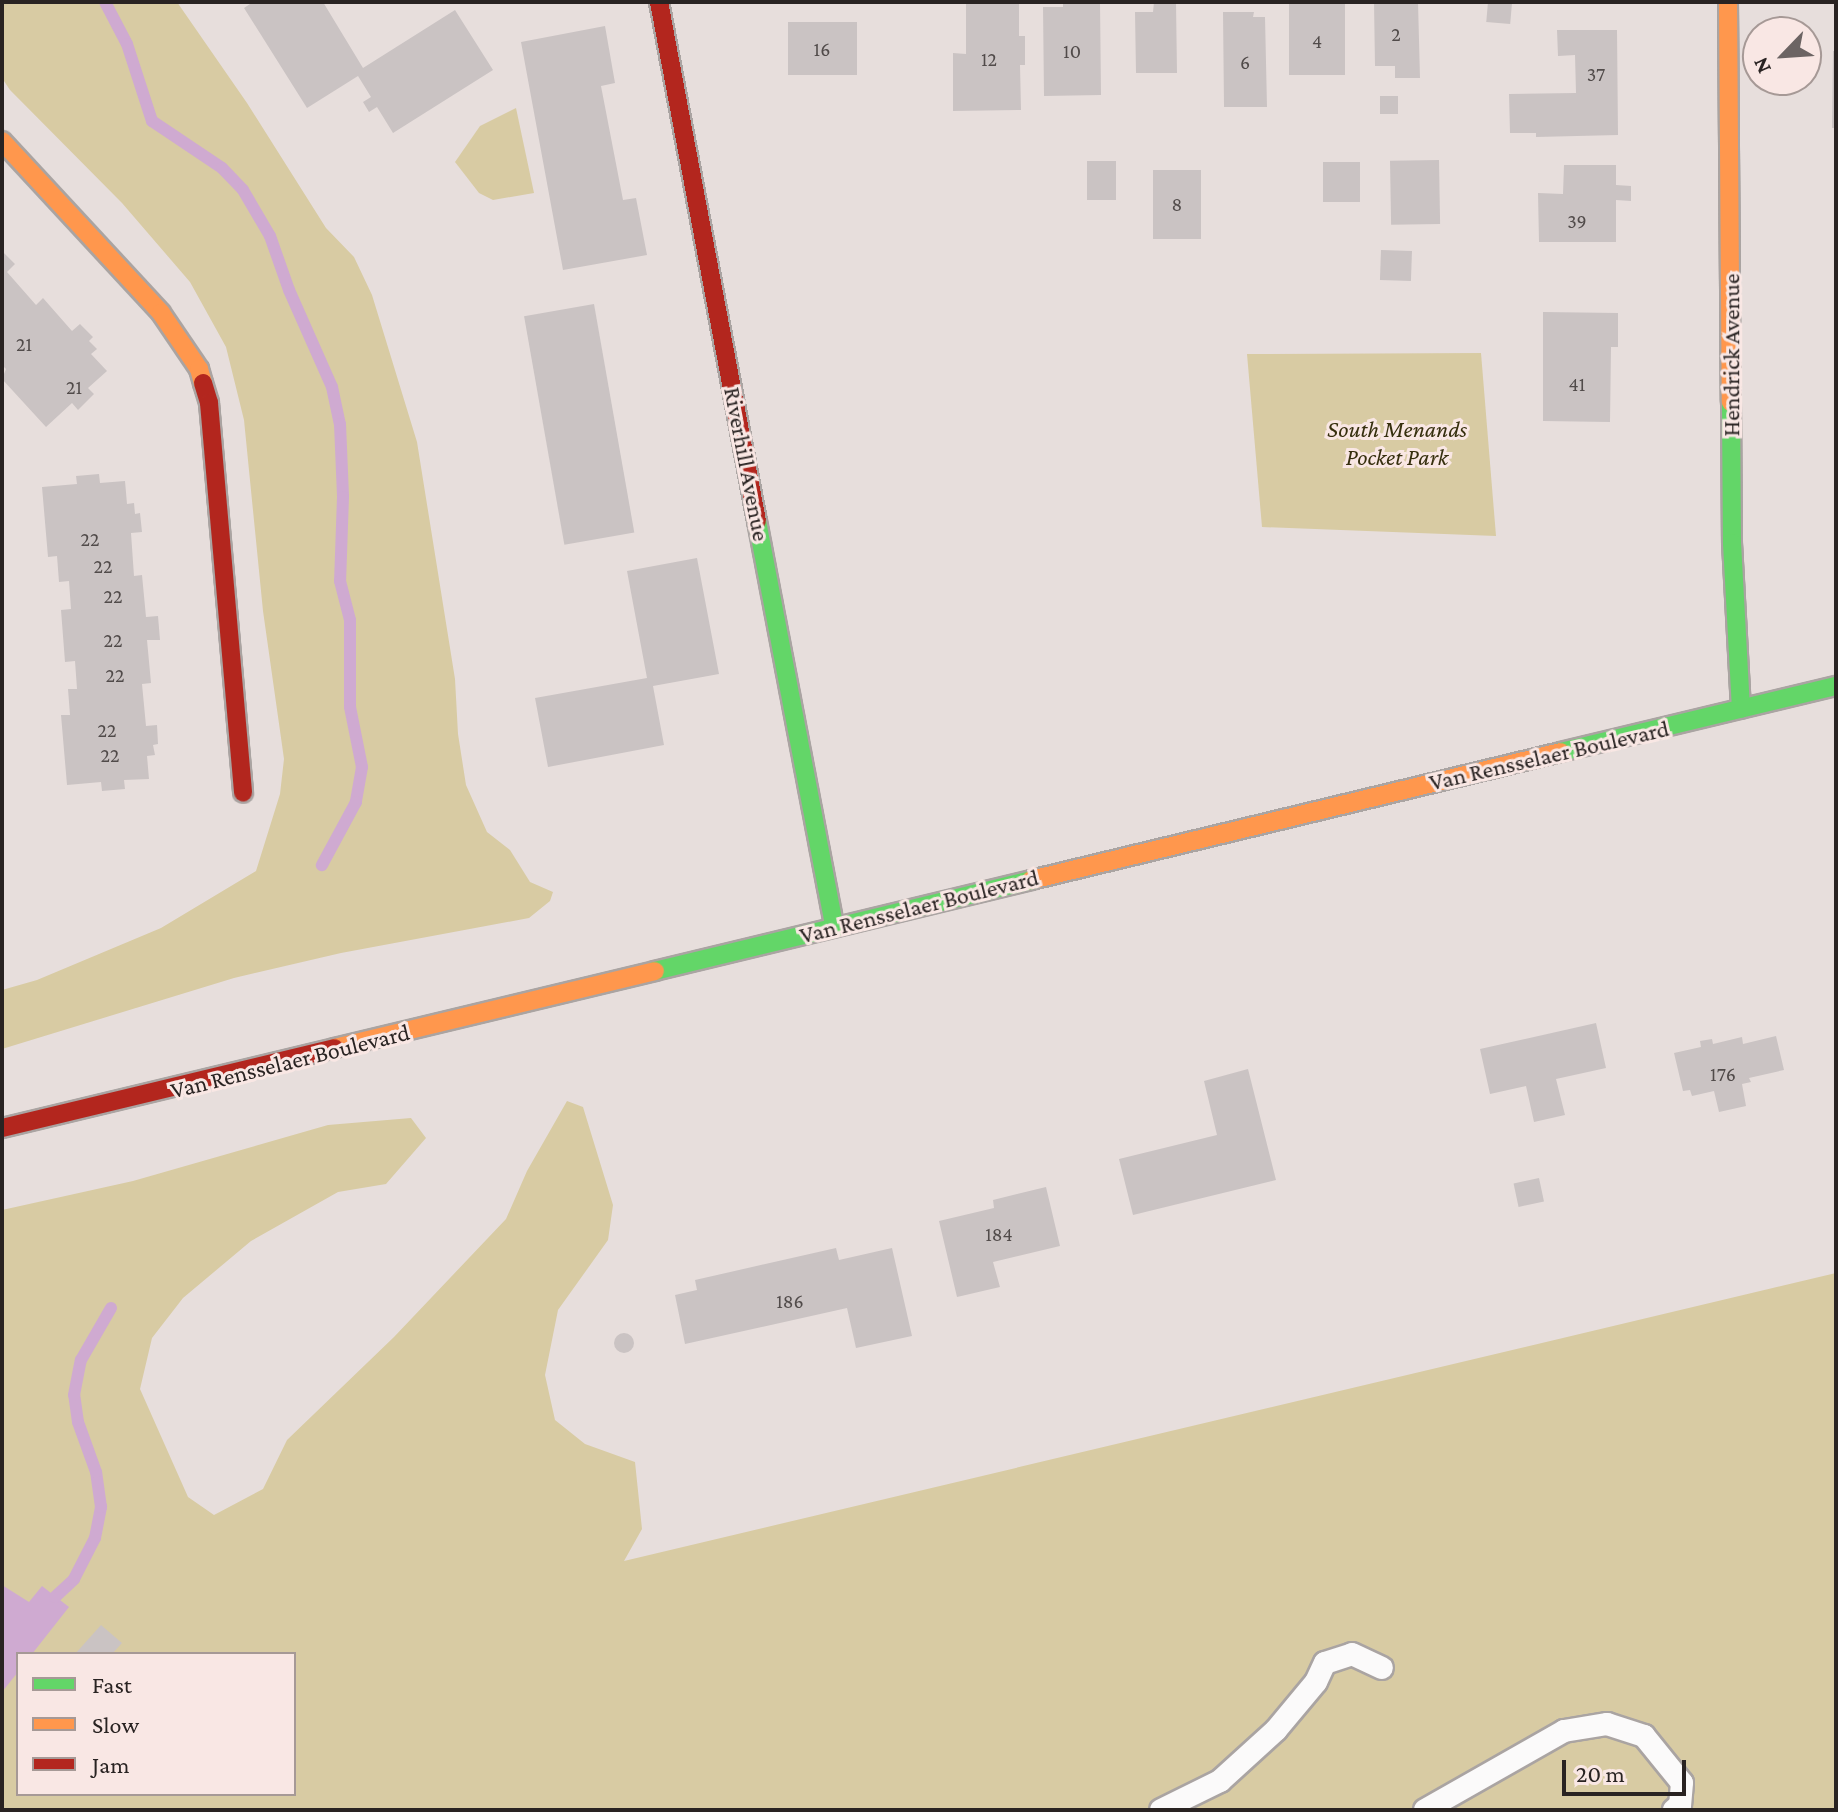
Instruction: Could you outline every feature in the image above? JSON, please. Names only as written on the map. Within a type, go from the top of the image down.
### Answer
[{"type":"street","name":"Riverhill Avenue","points":[[659,2],[834,926]]},
{"type":"street","name":"Hendrick Avenue","points":[[1728,2],[1732,543],[1741,709]]},
{"type":"street","points":[[2,141],[161,313],[199,369],[209,403],[243,793]]},
{"type":"street","name":"Van Rensselaer Boulevard","points":[[2,1128],[166,1092],[834,926],[1836,686]]},
{"type":"lane","points":[[1161,1810],[1220,1781],[1276,1730],[1316,1682],[1325,1663],[1352,1654],[1382,1668]]},
{"type":"lane","points":[[1425,1810],[1564,1731],[1607,1724],[1644,1736],[1682,1783],[1680,1805],[1674,1810]]},
{"type":"green space","points":[[2,2],[177,2],[247,103],[326,228],[354,257],[372,295],[417,442],[455,679],[458,734],[466,785],[487,832],[510,850],[530,882],[553,892],[550,901],[529,918],[341,953],[234,978],[2,1049],[2,990],[37,980],[161,928],[256,871],[280,794],[284,759],[263,611],[244,420],[226,347],[190,282],[122,203],[10,90],[2,78]]},
{"type":"green space","points":[[516,108],[534,193],[493,200],[479,193],[455,162],[480,126]]},
{"type":"green space","name":"South Menands Pocket Park","points":[[1481,353],[1496,536],[1262,527],[1247,354]]},
{"type":"green space","points":[[567,1101],[583,1107],[613,1205],[608,1240],[558,1310],[545,1375],[555,1420],[585,1444],[635,1462],[642,1529],[624,1561],[1836,1273],[1836,1810],[2,1810],[2,1210],[133,1181],[328,1125],[411,1118],[426,1138],[386,1184],[338,1192],[251,1241],[183,1298],[152,1338],[140,1389],[188,1497],[214,1515],[263,1489],[287,1440],[394,1337],[506,1219],[527,1171]]},
{"type":"shaded area","points":[[2,1585],[29,1602],[42,1586],[69,1607],[34,1652],[16,1652],[16,1674],[2,1692]]},
{"type":"building","points":[[253,2],[323,2],[363,68],[455,10],[493,70],[393,133],[377,107],[369,112],[363,102],[371,97],[358,76],[307,108],[244,8]]},
{"type":"building","points":[[966,2],[1019,2],[1019,36],[1025,36],[1025,65],[1020,65],[1021,110],[953,111],[953,53],[966,54]]},
{"type":"building","points":[[1063,2],[1100,2],[1101,95],[1044,96],[1043,7],[1063,7]]},
{"type":"building","points":[[1154,2],[1176,2],[1177,73],[1136,73],[1135,12],[1153,12]]},
{"type":"building","points":[[1289,2],[1345,2],[1345,75],[1289,75]]},
{"type":"building","points":[[1374,2],[1418,2],[1420,78],[1395,78],[1395,66],[1375,66]]},
{"type":"building","points":[[1488,2],[1512,4],[1510,24],[1486,22]]},
{"type":"building","points":[[1223,12],[1254,12],[1253,17],[1265,17],[1267,107],[1224,107]]},
{"type":"building","points":[[788,22],[857,22],[857,75],[788,75]]},
{"type":"building","points":[[605,26],[615,83],[601,86],[623,200],[636,198],[647,255],[563,270],[521,42]]},
{"type":"building","points":[[1557,30],[1617,30],[1618,135],[1536,137],[1536,133],[1510,133],[1509,94],[1576,93],[1575,55],[1558,56]]},
{"type":"building","points":[[1833,51],[1836,51],[1836,128],[1832,128]]},
{"type":"building","points":[[1380,96],[1398,96],[1398,114],[1380,114]]},
{"type":"building","points":[[1439,160],[1440,224],[1391,225],[1390,161]]},
{"type":"building","points":[[1087,161],[1116,161],[1116,200],[1087,200]]},
{"type":"building","points":[[1323,162],[1360,162],[1360,202],[1323,202]]},
{"type":"building","points":[[1564,165],[1616,165],[1616,185],[1631,186],[1631,201],[1616,200],[1616,242],[1539,242],[1538,193],[1563,194]]},
{"type":"building","points":[[1153,170],[1201,170],[1201,239],[1153,239]]},
{"type":"building","points":[[1381,250],[1412,251],[1411,281],[1380,280]]},
{"type":"building","points":[[2,251],[15,264],[7,272],[36,305],[43,298],[72,331],[80,324],[93,337],[89,341],[97,349],[91,354],[107,371],[88,388],[94,394],[78,410],[72,403],[46,427],[2,379],[6,369],[2,365]]},
{"type":"building","points":[[594,304],[634,532],[564,545],[524,316]]},
{"type":"building","points":[[1543,312],[1618,313],[1618,347],[1611,347],[1610,422],[1543,421]]},
{"type":"building","points":[[99,474],[100,483],[125,481],[127,504],[134,503],[135,514],[140,513],[142,532],[131,533],[134,576],[142,575],[146,617],[158,616],[160,640],[147,640],[151,683],[142,684],[146,726],[157,725],[158,744],[153,745],[155,755],[147,756],[149,779],[124,780],[125,789],[102,791],[101,782],[67,785],[61,715],[70,715],[68,689],[77,689],[75,661],[65,662],[61,610],[71,609],[69,581],[59,582],[57,556],[48,557],[42,487],[77,484],[76,476]]},
{"type":"building","points":[[697,558],[719,674],[653,686],[664,745],[548,767],[535,698],[647,678],[627,571]]},
{"type":"building","points":[[1596,1023],[1606,1068],[1556,1079],[1565,1115],[1534,1122],[1526,1086],[1490,1094],[1480,1049]]},
{"type":"building","points":[[1776,1036],[1784,1070],[1749,1078],[1751,1082],[1742,1084],[1746,1106],[1719,1112],[1714,1091],[1692,1096],[1690,1090],[1683,1091],[1674,1053],[1701,1047],[1700,1041],[1712,1039],[1713,1044],[1742,1037],[1743,1044]]},
{"type":"building","points":[[1248,1069],[1276,1180],[1133,1215],[1119,1159],[1217,1135],[1204,1081]]},
{"type":"building","points":[[1539,1178],[1544,1201],[1519,1207],[1514,1183]]},
{"type":"building","points":[[1046,1187],[1060,1246],[993,1262],[1000,1287],[957,1297],[939,1221],[994,1208],[993,1200]]},
{"type":"building","points":[[836,1248],[839,1260],[892,1248],[912,1336],[856,1348],[847,1308],[685,1344],[675,1295],[697,1290],[695,1280]]},
{"type":"building","points":[[624,1333],[631,1336],[634,1343],[631,1350],[624,1353],[617,1350],[614,1343],[617,1336]]},
{"type":"building","points":[[101,1625],[122,1643],[114,1652],[77,1652]]},
{"type":"waterway","points":[[105,2],[127,44],[152,121],[222,168],[243,190],[270,236],[289,290],[332,387],[340,424],[343,497],[340,581],[350,620],[350,707],[362,767],[356,802],[322,865]]},
{"type":"waterway","points":[[55,1597],[74,1579],[95,1538],[101,1507],[96,1472],[78,1422],[74,1395],[81,1360],[111,1308]]},
{"type":"traffic: fast","points":[[1731,402],[1732,543],[1741,709]]},
{"type":"traffic: fast","points":[[757,521],[834,926]]},
{"type":"traffic: fast","points":[[1561,752],[1836,686]]},
{"type":"traffic: fast","points":[[655,971],[1031,880]]},
{"type":"traffic: slow","points":[[1728,2],[1731,402]]},
{"type":"traffic: slow","points":[[2,141],[161,313],[199,369],[203,383]]},
{"type":"traffic: slow","points":[[1031,880],[1561,752]]},
{"type":"traffic: slow","points":[[335,1048],[655,971]]},
{"type":"traffic: jam","points":[[659,2],[757,521]]},
{"type":"traffic: jam","points":[[203,383],[209,403],[243,793]]},
{"type":"traffic: jam","points":[[2,1128],[335,1048]]}]
